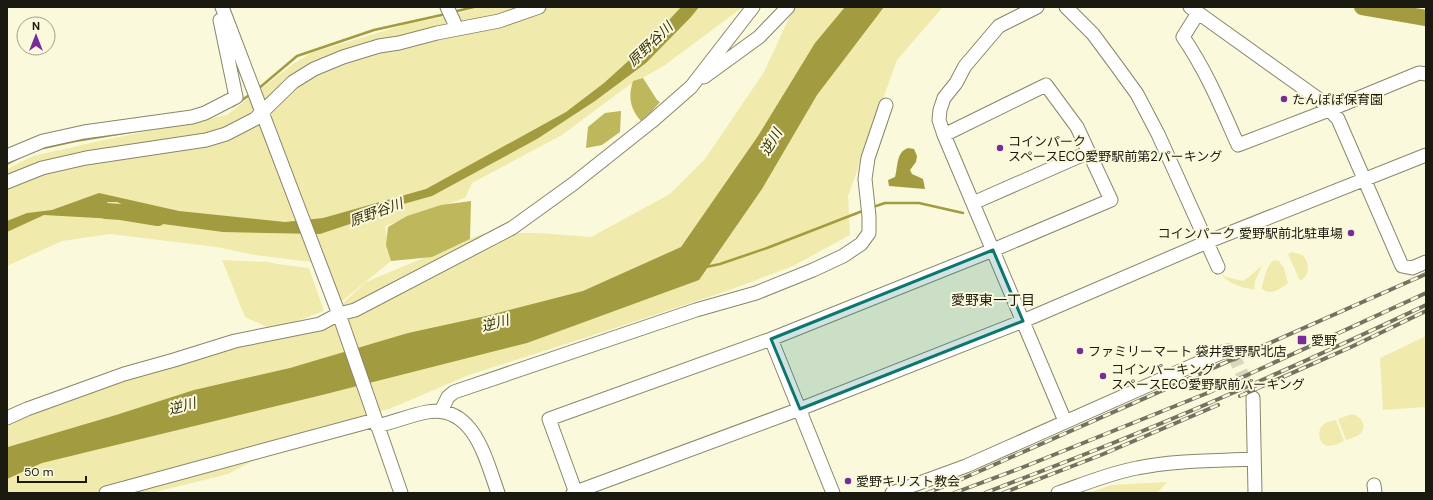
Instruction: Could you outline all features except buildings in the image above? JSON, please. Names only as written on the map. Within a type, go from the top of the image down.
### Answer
[{"type":"street","points":[[447,7],[454,22]]},
{"type":"street","points":[[7,182],[42,168],[86,158],[206,140],[226,134],[255,120],[293,82],[314,69],[343,57],[379,46],[499,21],[539,7]]},
{"type":"street","points":[[691,87],[753,7]]},
{"type":"street","points":[[7,418],[28,408],[124,374],[235,341],[320,324],[339,313],[356,310],[512,228],[573,184],[651,122],[691,87],[759,37],[788,7]]},
{"type":"street","points":[[1037,7],[999,26],[965,66],[956,83],[944,98],[940,110],[940,120],[944,135],[1065,421]]},
{"type":"street","points":[[1066,7],[1092,34],[1137,94],[1158,134],[1218,267]]},
{"type":"street","points":[[7,156],[43,141],[84,132],[192,117],[205,113],[236,97],[222,25],[218,16],[224,10],[339,313],[401,493]]},
{"type":"street","points":[[1426,74],[1419,73],[1329,110],[1238,145],[1211,83],[1183,37],[1194,10],[1320,100],[1329,110],[1338,119],[1365,178],[1402,266],[1412,268],[1426,262]]},
{"type":"street","points":[[399,43],[419,33],[454,22],[489,18],[499,21]]},
{"type":"street","points":[[944,135],[1046,85],[1077,127],[1090,152],[1111,200],[993,250],[771,338],[549,419],[575,493],[800,409],[1023,321],[1207,242],[1426,155]]},
{"type":"street","points":[[442,411],[448,397],[454,392],[696,310],[756,293],[813,270],[849,252],[861,244],[869,233],[869,216],[865,179],[868,158],[886,105]]},
{"type":"street","points":[[973,203],[1090,152]]},
{"type":"street","points":[[771,338],[833,493]]},
{"type":"street","points":[[892,493],[966,466],[1223,352],[1229,351],[1233,354]]},
{"type":"street","points":[[1253,398],[1255,493]]},
{"type":"street","points":[[106,493],[376,421],[442,411],[454,415],[465,422],[474,432],[498,493]]},
{"type":"street","points":[[1058,493],[1106,476],[1137,468],[1171,463],[1254,459]]},
{"type":"highlighted area","points":[[993,250],[1023,321],[800,409],[771,339]]},
{"type":"shaded area","points":[[479,7],[743,7],[665,65],[625,88],[562,135],[472,183],[465,198],[385,226],[391,261],[340,303],[311,262],[255,255],[217,247],[110,234],[62,241],[7,266],[7,169],[33,156],[227,115],[293,64],[311,53],[407,24],[454,15]]},
{"type":"shaded area","points":[[794,7],[943,7],[897,60],[848,196],[850,235],[793,266],[727,291],[469,375],[389,409],[315,428],[228,474],[151,493],[7,493],[7,410],[12,407],[87,380],[197,349],[320,324],[366,282],[484,233],[539,233],[591,237],[670,194],[705,159],[764,72]]},
{"type":"shaded area","points":[[643,78],[657,100],[660,102],[641,121],[634,112],[630,98],[633,81]]},
{"type":"shaded area","points":[[621,111],[620,132],[602,145],[586,148],[588,127],[605,113]]},
{"type":"shaded area","points":[[471,201],[470,239],[432,257],[391,261],[386,245],[388,227],[407,216],[441,205]]},
{"type":"shaded area","points":[[1292,252],[1303,255],[1307,262],[1308,269],[1306,276],[1300,281],[1288,254]]},
{"type":"shaded area","points":[[222,260],[268,262],[309,268],[324,311],[283,326],[267,327],[245,317]]},
{"type":"shaded area","points":[[1274,260],[1279,261],[1284,268],[1288,283],[1275,291],[1269,292],[1262,289],[1262,286],[1267,268]]},
{"type":"shaded area","points":[[1262,266],[1255,281],[1254,290],[1227,280],[1221,273],[1226,277],[1243,281]]},
{"type":"shaded area","points":[[1426,336],[1426,407],[1383,410],[1380,358]]},
{"type":"shaded area","points":[[1352,414],[1362,421],[1363,430],[1358,436],[1346,440],[1338,419]]},
{"type":"shaded area","points":[[1336,420],[1344,441],[1333,446],[1323,444],[1319,435],[1320,429],[1325,424]]},
{"type":"shaded area","points":[[1167,482],[1157,493],[1089,493],[1111,485]]},
{"type":"water","points":[[681,7],[699,7],[646,63],[595,101],[537,139],[432,196],[389,208],[359,221],[320,234],[223,232],[133,220],[44,215],[7,232],[7,221],[27,213],[52,210],[99,193],[179,211],[285,222],[323,218],[426,189],[566,112],[604,83],[647,44]],"holes":[[[107,202],[117,202],[136,210],[138,217],[109,207]]]},
{"type":"water","name":"逆川","points":[[845,7],[884,7],[817,95],[762,189],[699,280],[527,343],[322,395],[42,463],[7,479],[8,447],[194,390],[290,368],[408,333],[486,316],[583,291],[681,247],[758,136],[815,43]]},
{"type":"water","points":[[908,148],[914,149],[917,156],[916,162],[910,170],[912,174],[923,179],[925,189],[889,186],[888,180],[895,177],[899,156]]},
{"type":"waterway","points":[[453,12],[474,7]]},
{"type":"waterway","points":[[1362,7],[1426,18]]},
{"type":"waterway","points":[[258,89],[297,56],[374,30],[446,14]]},
{"type":"waterway","points":[[233,106],[251,94]]},
{"type":"waterway","points":[[43,148],[142,130]]},
{"type":"waterway","points":[[7,164],[20,157]]},
{"type":"waterway","points":[[873,207],[885,203],[919,203],[963,213]]},
{"type":"waterway","points":[[706,267],[720,264],[767,248],[865,210]]},
{"type":"waterway","name":"原野谷川","points":[[106,211],[158,218]]},
{"type":"tunnel","points":[[1233,354],[1253,398]]},
{"type":"railway","points":[[927,493],[1426,274]]},
{"type":"railway","points":[[954,493],[1021,468],[1210,392],[1426,293]]},
{"type":"railway","points":[[985,493],[1098,449],[1222,398],[1426,305]]},
{"type":"railway","points":[[1240,396],[1351,347],[1426,311]]},
{"type":"railway","points":[[1003,493],[1101,455],[1218,405]]},
{"type":"place","name":"たんぽぽ保育園","points":[[1284,99]]},
{"type":"place","name":"コインパーク スペースECO愛野駅前第2パーキング","points":[[1000,148]]},
{"type":"place","name":"コインパーク 愛野駅前北駐車場","points":[[1351,233]]},
{"type":"place","name":"愛野","points":[[1302,340]]},
{"type":"place","name":"ファミリーマート 袋井愛野駅北店","points":[[1080,351]]},
{"type":"place","name":"コインパーキング スペースECO愛野駅前パーキング","points":[[1103,376]]},
{"type":"place","name":"愛野キリスト教会","points":[[848,481]]},
{"type":"district","name":"愛野東一丁目","points":[[993,300]]}]
